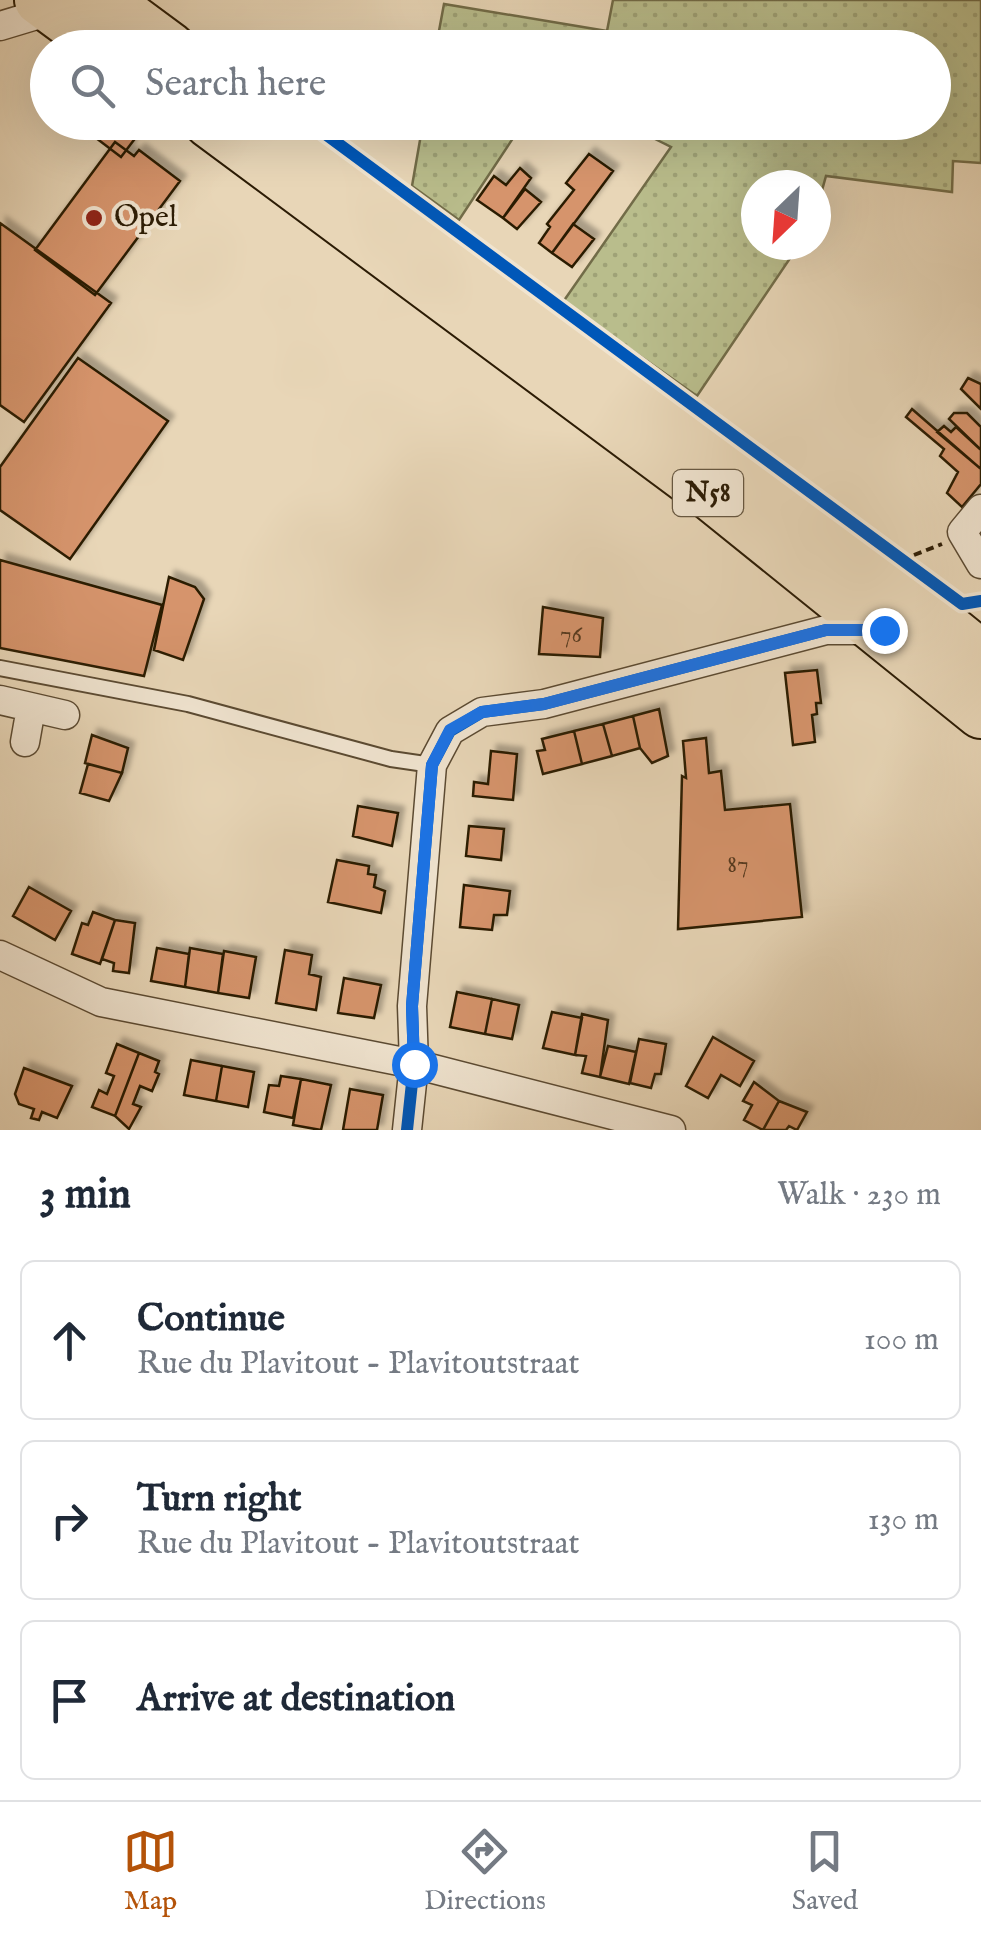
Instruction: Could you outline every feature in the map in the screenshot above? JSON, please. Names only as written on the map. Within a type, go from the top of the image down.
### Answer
[{"type":"highway","points":[[105,0],[146,30]]},
{"type":"highway","points":[[51,3],[83,30]]},
{"type":"highway","name":"N58","points":[[232,140],[692,480],[884,630],[981,713]]},
{"type":"highway","name":"N58","points":[[296,140],[881,575],[981,656]]},
{"type":"street","points":[[0,26],[51,3]]},
{"type":"street","points":[[981,509],[962,532],[981,564]]},
{"type":"street","points":[[407,1130],[414,1064],[412,1006],[432,765],[450,730],[482,712],[544,704],[826,630],[884,630]]},
{"type":"street","points":[[0,700],[66,716]]},
{"type":"street","points":[[24,742],[31,708]]},
{"type":"street","points":[[0,955],[101,1002],[414,1064],[672,1130]]},
{"type":"lane","points":[[0,668],[188,704],[391,759],[432,765]]},
{"type":"path","points":[[902,556],[924,555],[962,532]]},
{"type":"path","points":[[902,556],[917,570]]},
{"type":"green space","points":[[613,0],[981,0],[981,163],[953,161],[952,192],[831,177],[831,170],[741,170],[741,260],[789,260],[697,396],[563,302],[671,147],[657,140],[951,140],[951,30],[607,30]]},
{"type":"green space","points":[[444,4],[601,30],[439,30]]},
{"type":"green space","points":[[420,140],[512,140],[459,220],[412,186]]},
{"type":"building","points":[[99,140],[134,140],[121,157]]},
{"type":"building","points":[[115,142],[134,156],[139,150],[180,181],[95,295],[35,250]]},
{"type":"building","points":[[589,154],[613,171],[552,253],[539,243],[550,227],[547,224],[574,190],[566,183]]},
{"type":"building","points":[[520,168],[531,178],[503,218],[477,200],[494,176],[506,185]]},
{"type":"building","points":[[525,189],[541,202],[517,229],[503,218]]},
{"type":"building","points":[[0,223],[111,303],[24,422],[0,405]]},
{"type":"building","points":[[573,224],[594,239],[572,267],[552,253]]},
{"type":"building","points":[[78,358],[168,421],[70,559],[0,510],[0,467]]},
{"type":"building","points":[[968,378],[981,384],[981,409],[961,389]]},
{"type":"building","points":[[912,409],[981,469],[981,484],[962,507],[947,493],[958,472],[940,456],[944,449],[906,417]]},
{"type":"building","points":[[954,413],[967,413],[981,427],[981,450],[949,419]]},
{"type":"building","points":[[944,426],[951,432],[956,427],[981,450],[981,469],[937,432]]},
{"type":"building","points":[[0,560],[162,605],[144,676],[0,648]]},
{"type":"building","points":[[169,577],[195,587],[204,599],[183,660],[154,650]]},
{"type":"building","points":[[543,607],[603,618],[600,657],[539,654]]},
{"type":"building","points":[[817,670],[821,703],[816,703],[817,714],[812,715],[815,742],[793,745],[785,673]]},
{"type":"building","points":[[659,709],[668,756],[652,763],[640,748],[633,716]]},
{"type":"building","points":[[633,716],[640,748],[612,756],[603,724]]},
{"type":"building","points":[[603,724],[612,756],[582,764],[574,731]]},
{"type":"building","points":[[574,731],[582,764],[543,774],[537,751],[545,750],[542,739]]},
{"type":"building","points":[[92,735],[128,748],[122,773],[85,763]]},
{"type":"building","points":[[706,738],[709,773],[721,771],[725,810],[790,804],[802,917],[678,929],[682,776],[686,778],[683,741]]},
{"type":"building","points":[[491,751],[517,754],[513,800],[473,796],[474,782],[488,784]]},
{"type":"building","points":[[88,764],[122,773],[109,801],[80,793]]},
{"type":"building","points":[[358,806],[398,813],[392,846],[353,836]]},
{"type":"building","points":[[469,826],[504,829],[501,860],[466,856]]},
{"type":"building","points":[[337,860],[369,866],[368,874],[376,875],[374,887],[385,891],[381,913],[328,902]]},
{"type":"building","points":[[464,885],[510,891],[507,915],[494,915],[492,930],[460,927]]},
{"type":"building","points":[[29,887],[71,911],[55,940],[13,916]]},
{"type":"building","points":[[93,912],[115,920],[100,964],[72,954],[82,923],[88,925]]},
{"type":"building","points":[[115,920],[135,923],[129,973],[113,971],[114,963],[102,959]]},
{"type":"building","points":[[157,948],[189,954],[185,987],[151,981]]},
{"type":"building","points":[[190,948],[223,954],[218,993],[185,987]]},
{"type":"building","points":[[285,950],[312,955],[309,974],[321,977],[316,1010],[276,1003]]},
{"type":"building","points":[[224,951],[256,957],[249,998],[218,993]]},
{"type":"building","points":[[344,978],[381,985],[374,1018],[338,1013]]},
{"type":"building","points":[[457,992],[492,999],[485,1034],[450,1027]]},
{"type":"building","points":[[492,999],[519,1005],[512,1039],[485,1034]]},
{"type":"building","points":[[552,1012],[582,1018],[575,1055],[543,1048]]},
{"type":"building","points":[[582,1014],[608,1020],[600,1077],[582,1073],[586,1056],[575,1055]]},
{"type":"building","points":[[713,1037],[754,1061],[740,1086],[721,1075],[708,1098],[686,1086]]},
{"type":"building","points":[[639,1039],[666,1044],[661,1074],[655,1074],[651,1088],[630,1083]]},
{"type":"building","points":[[117,1044],[139,1053],[115,1116],[92,1107],[99,1090],[107,1094],[114,1076],[106,1073]]},
{"type":"building","points":[[608,1046],[636,1052],[629,1084],[600,1077]]},
{"type":"building","points":[[139,1053],[159,1061],[155,1072],[159,1074],[152,1091],[140,1086],[133,1104],[141,1107],[129,1129],[115,1116]]},
{"type":"building","points":[[191,1060],[222,1066],[216,1101],[184,1095]]},
{"type":"building","points":[[222,1066],[254,1072],[248,1107],[216,1101]]},
{"type":"building","points":[[24,1068],[72,1086],[57,1118],[42,1112],[39,1120],[31,1118],[34,1109],[19,1104],[15,1094]]},
{"type":"building","points":[[281,1076],[301,1079],[293,1118],[264,1112],[269,1085],[279,1086]]},
{"type":"building","points":[[301,1079],[331,1085],[321,1130],[293,1125]]},
{"type":"building","points":[[754,1082],[779,1101],[763,1130],[744,1120],[752,1105],[743,1101]]},
{"type":"building","points":[[350,1089],[383,1095],[377,1130],[343,1130]]},
{"type":"building","points":[[779,1101],[807,1112],[797,1130],[789,1126],[786,1130],[763,1130]]},
{"type":"cycle path","points":[[333,140],[962,604],[981,601]]},
{"type":"cycle path","points":[[407,1130],[414,1064],[412,1006],[432,765],[450,731],[482,712],[544,704],[826,630],[884,630]]},
{"type":"place","name":"Opel","points":[[94,218]]},
{"type":"route","points":[[414,1064],[412,1006],[432,765],[450,730],[482,712],[544,704],[826,630],[884,630]]}]
